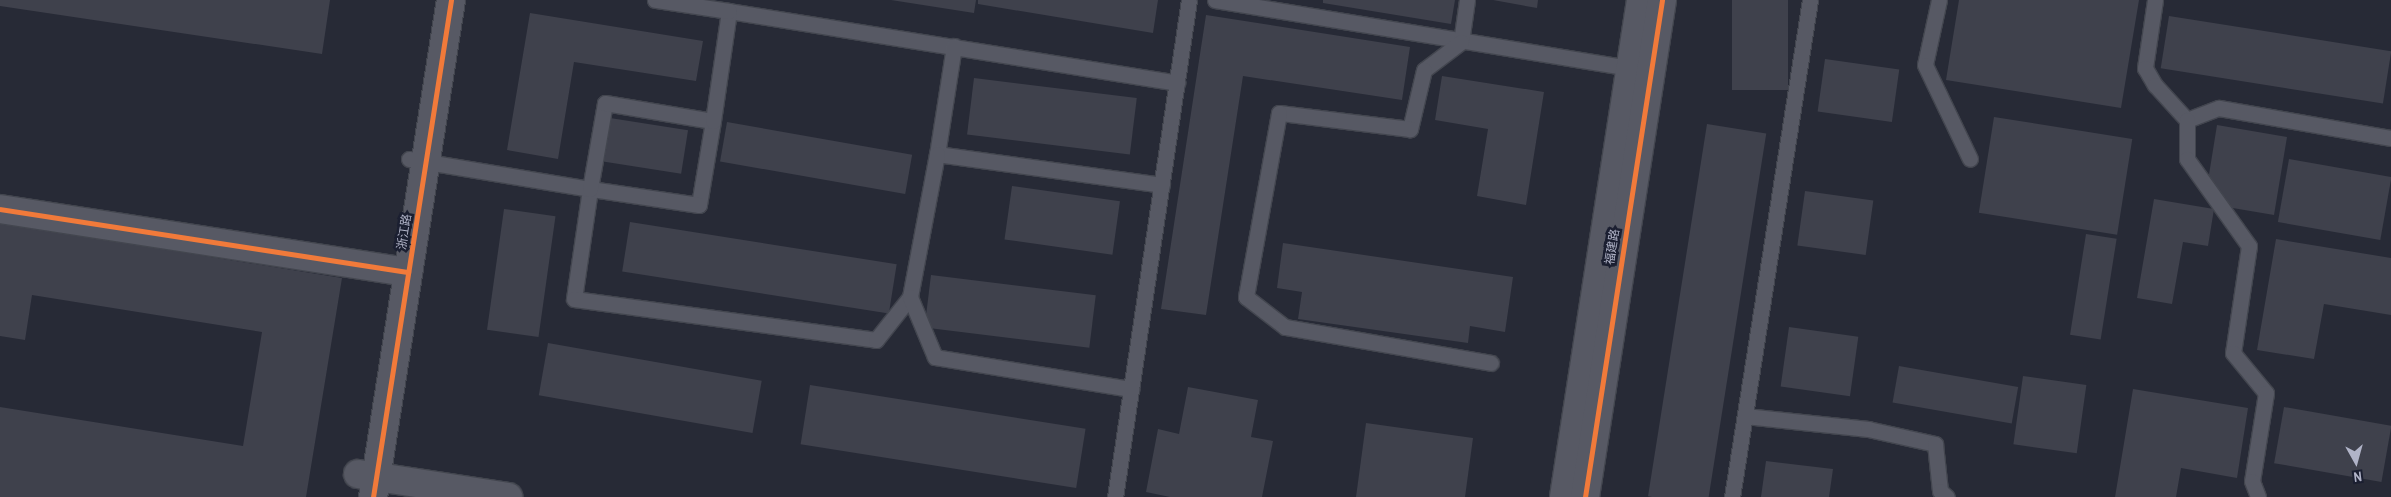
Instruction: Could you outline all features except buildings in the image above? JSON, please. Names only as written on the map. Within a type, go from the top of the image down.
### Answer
[{"type":"street","name":"浙江路","points":[[418,161],[432,0]]},
{"type":"street","name":"浙江路","points":[[365,486],[418,161],[451,0]]},
{"type":"street","name":"福建路","points":[[1564,497],[1641,0]]},
{"type":"street","name":"福建路","points":[[1585,497],[1662,0]]},
{"type":"street","points":[[0,209],[400,271]]},
{"type":"street","points":[[365,486],[508,497]]},
{"type":"lane","points":[[655,0],[954,46],[1177,83]]},
{"type":"lane","points":[[1115,497],[1189,0]]},
{"type":"lane","points":[[1215,0],[1284,6],[1461,42],[1630,68]]},
{"type":"lane","points":[[1467,0],[1461,42],[1424,70],[1410,129],[1279,113],[1246,297],[1285,327],[1492,363]]},
{"type":"lane","points":[[1732,497],[1810,0]]},
{"type":"lane","points":[[1939,0],[1925,65],[1970,159]]},
{"type":"lane","points":[[2155,0],[2146,68],[2155,85],[2188,120],[2187,159],[2249,246],[2233,353],[2266,393],[2252,481],[2258,497]]},
{"type":"lane","points":[[418,161],[699,205],[730,11]]},
{"type":"lane","points":[[713,121],[605,103],[574,299],[876,340],[910,297],[938,154],[954,46]]},
{"type":"lane","points":[[2188,120],[2219,108],[2391,138]]},
{"type":"lane","points":[[938,154],[1162,185]]},
{"type":"lane","points":[[910,297],[935,357],[1131,389]]},
{"type":"lane","points":[[1745,416],[1868,429],[1935,444],[1940,491],[1947,497]]},
{"type":"cycle path","points":[[373,497],[451,0]]},
{"type":"cycle path","points":[[1585,497],[1662,0]]},
{"type":"cycle path","points":[[0,209],[408,272]]}]
